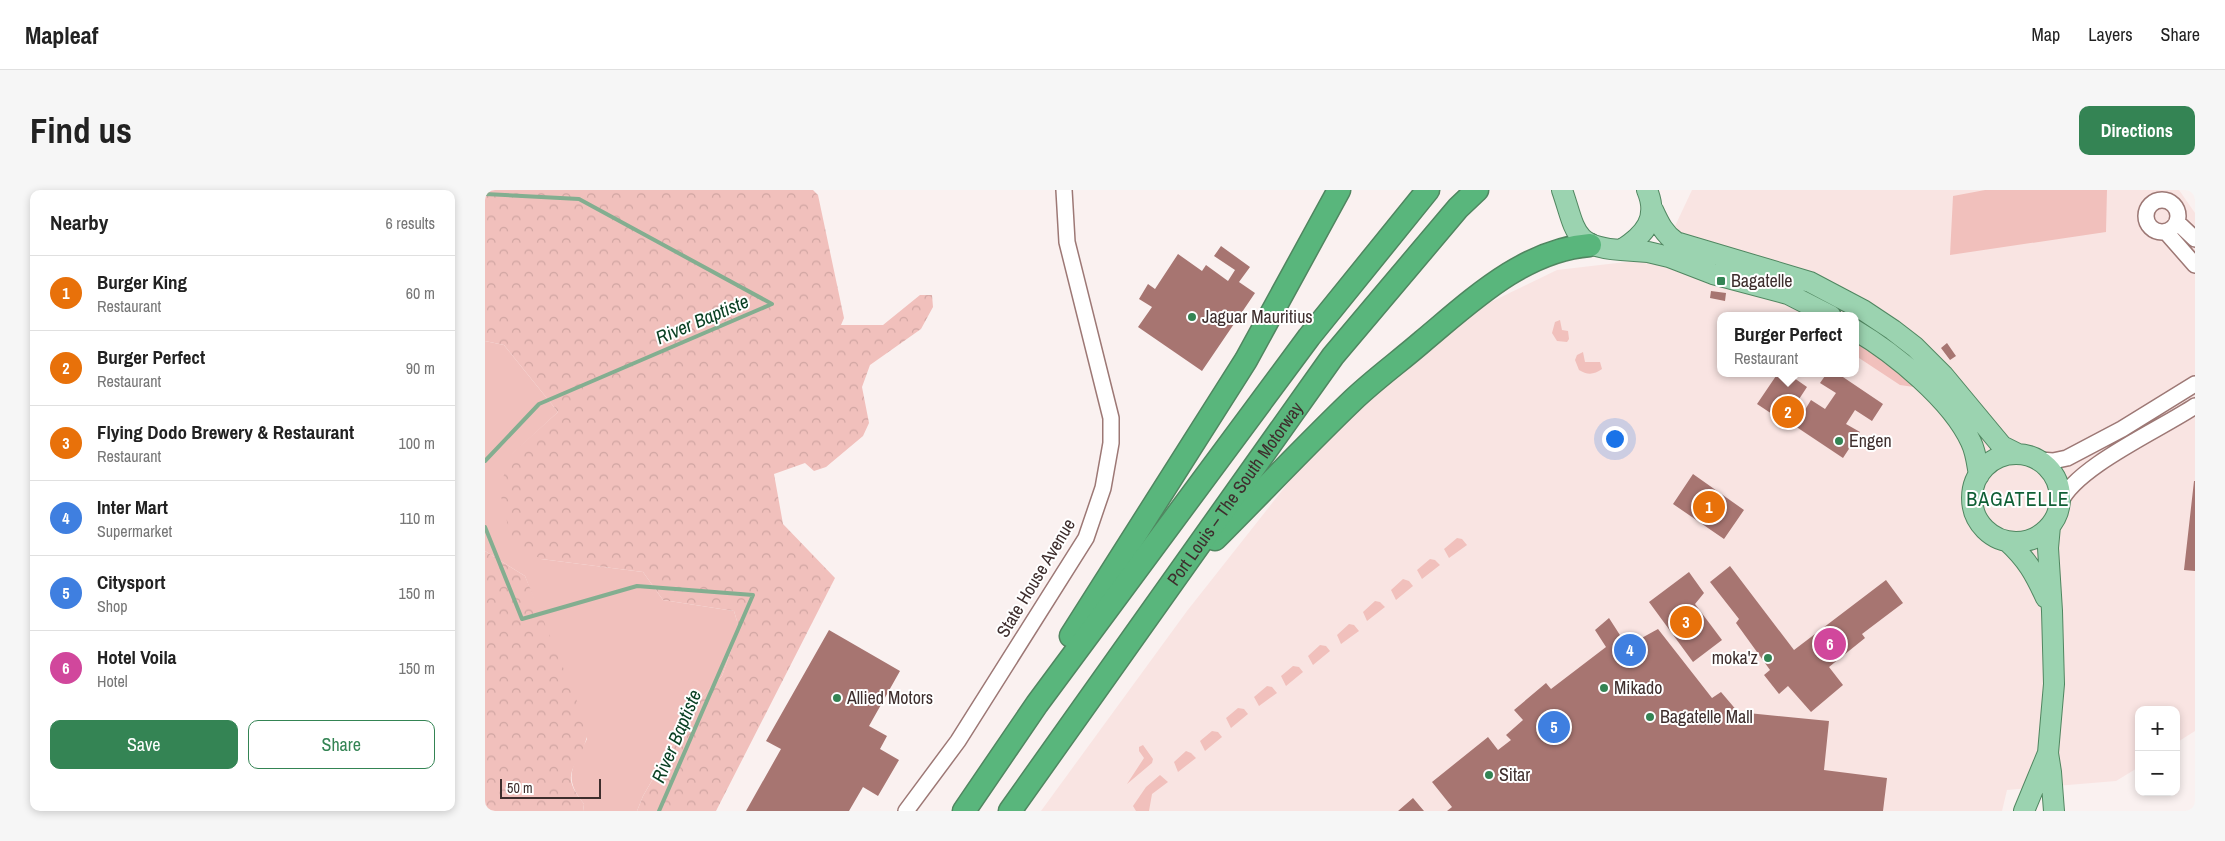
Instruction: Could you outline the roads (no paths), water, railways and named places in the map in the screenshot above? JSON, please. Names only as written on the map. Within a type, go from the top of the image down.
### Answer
[{"type":"highway","points":[[1037,704],[1065,647],[1247,360],[1339,190]]},
{"type":"highway","name":"Port Louis – The South Motorway","points":[[964,811],[1037,704],[1309,337],[1428,190]]},
{"type":"highway","name":"Port Louis – The South Motorway","points":[[1010,811],[1333,356],[1458,208],[1477,190]]},
{"type":"highway","points":[[1166,589],[1354,399],[1467,305],[1501,278],[1519,268],[1569,246],[1590,245]]},
{"type":"main road","points":[[1562,190],[1578,235],[1590,245],[1648,252],[1669,257],[1713,274],[1788,294],[1823,312]]},
{"type":"main road","points":[[1647,190],[1660,226],[1668,237],[1676,242],[1810,282],[1839,296],[1893,330],[1915,347],[1943,374],[2002,446],[2018,454],[2040,460],[2049,468],[2056,479],[2060,491],[2057,516],[2040,535],[2030,540],[2019,542],[2007,541],[1996,537],[1986,530],[1974,511],[1973,493],[1979,476],[1986,466],[1996,459],[2018,454]]},
{"type":"main road","points":[[1621,250],[1640,235],[1648,223],[1653,210]]},
{"type":"main road","points":[[1859,333],[1897,358],[1924,382],[1953,415],[1971,441],[1977,458],[1979,476]]},
{"type":"main road","points":[[2050,526],[2048,548],[2054,684],[2048,753],[2054,811]]},
{"type":"main road","points":[[2007,541],[2023,555],[2033,570],[2052,612]]},
{"type":"main road","points":[[2024,811],[2048,753]]},
{"type":"street","name":"State House Avenue","points":[[906,811],[958,741],[1086,538],[1103,488],[1111,443],[1111,418],[1067,242],[1064,190]]},
{"type":"street","points":[[2171,227],[2178,212],[2171,203],[2150,197],[2146,213],[2148,224],[2155,231],[2171,227],[2195,239]]},
{"type":"street","points":[[2171,227],[2195,265]]},
{"type":"street","points":[[2040,460],[2053,461],[2067,458],[2122,429],[2195,384]]},
{"type":"street","points":[[2060,503],[2063,496],[2075,483],[2102,462],[2195,406]]},
{"type":"waterway","name":"River Baptiste","points":[[485,194],[579,199],[772,304],[539,404],[485,461]]},
{"type":"waterway","name":"River Baptiste","points":[[485,527],[522,619],[637,586],[753,595],[659,811]]},
{"type":"place","name":"Bagatelle","points":[[1721,281]]},
{"type":"place","name":"Jaguar Mauritius","points":[[1192,317]]},
{"type":"place","name":"Burger Perfect","points":[[1788,412]]},
{"type":"place","name":"Engen","points":[[1839,441]]},
{"type":"place","name":"Burger King","points":[[1709,507]]},
{"type":"place","name":"Flying Dodo Brewery & Restaurant","points":[[1686,622]]},
{"type":"place","name":"Hotel Voila","points":[[1830,644]]},
{"type":"place","name":"Inter Mart","points":[[1630,650]]},
{"type":"place","name":"moka'z","points":[[1768,658]]},
{"type":"place","name":"Mikado","points":[[1604,688]]},
{"type":"place","name":"Allied Motors","points":[[837,698]]},
{"type":"place","name":"Bagatelle Mall","points":[[1650,717]]},
{"type":"place","name":"Citysport","points":[[1554,727]]},
{"type":"place","name":"Sitar","points":[[1489,775]]},
{"type":"district","name":"BAGATELLE","points":[[2018,499]]}]
